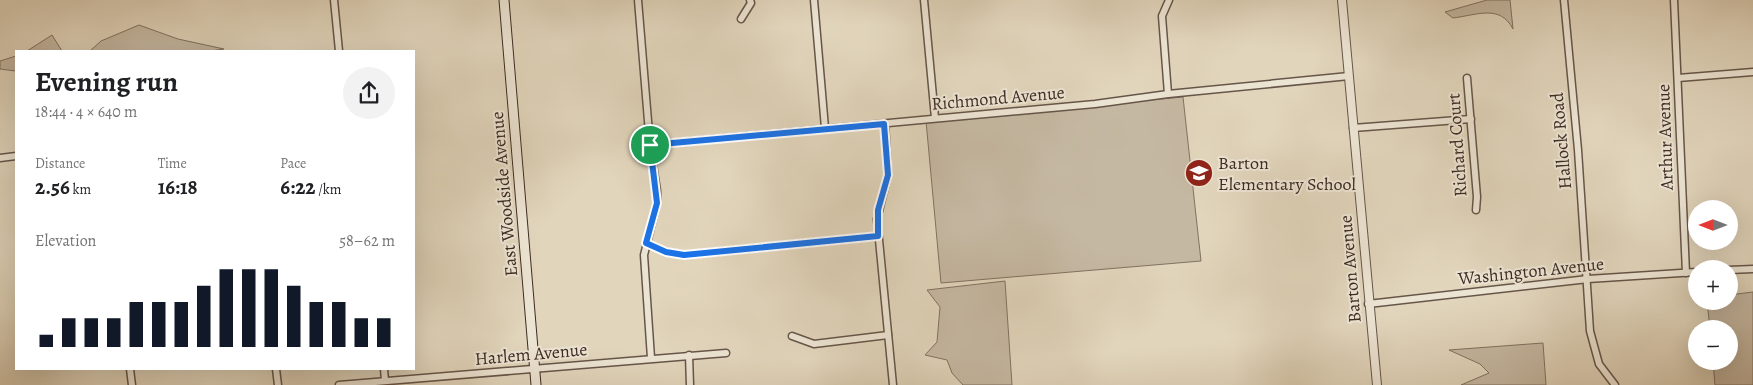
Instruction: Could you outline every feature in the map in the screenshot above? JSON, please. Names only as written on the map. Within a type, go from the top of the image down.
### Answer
[{"type":"main road","name":"East Woodside Avenue","points":[[504,0],[536,385]]},
{"type":"street","points":[[334,0],[339,50]]},
{"type":"street","points":[[638,0],[650,145],[657,203],[646,243],[644,262],[651,358]]},
{"type":"street","points":[[741,19],[751,3],[750,0]]},
{"type":"street","points":[[814,0],[825,128]]},
{"type":"street","points":[[924,0],[935,118]]},
{"type":"street","name":"Barton Avenue","points":[[1342,0],[1368,304],[1377,385]]},
{"type":"street","name":"Hallock Road","points":[[1564,0],[1588,279],[1590,331],[1599,364],[1615,385]]},
{"type":"street","name":"Arthur Avenue","points":[[1674,0],[1686,273]]},
{"type":"street","points":[[1166,1],[1162,16],[1162,29],[1168,94]]},
{"type":"street","points":[[1678,78],[1753,72]]},
{"type":"street","name":"Richmond Avenue","points":[[650,145],[1095,104],[1168,94],[1349,76]]},
{"type":"street","name":"Richard Court","points":[[1466,78],[1477,197],[1476,210]]},
{"type":"street","points":[[1353,128],[1471,119]]},
{"type":"street","points":[[884,124],[888,175],[878,210],[878,236],[893,385]]},
{"type":"street","points":[[0,158],[15,156]]},
{"type":"street","points":[[646,243],[666,252],[684,255],[878,236]]},
{"type":"street","points":[[1738,270],[1753,269]]},
{"type":"street","name":"Washington Avenue","points":[[1368,304],[1588,279],[1686,273]]},
{"type":"street","points":[[792,336],[814,344],[888,334]]},
{"type":"street","name":"Harlem Avenue","points":[[340,385],[385,381],[408,382],[651,358],[726,353]]},
{"type":"street","points":[[688,355],[690,385]]},
{"type":"street","points":[[130,370],[132,385]]},
{"type":"street","points":[[276,370],[278,385]]},
{"type":"street","points":[[384,370],[385,381]]},
{"type":"shaded area","points":[[1487,0],[1510,0],[1513,29],[1502,16],[1495,14],[1487,13],[1453,18],[1445,12]]},
{"type":"shaded area","points":[[139,25],[178,39],[224,49],[91,50],[101,41]]},
{"type":"shaded area","points":[[52,35],[61,50],[29,50]]},
{"type":"shaded area","points":[[15,56],[15,71],[0,69],[0,61]]},
{"type":"shaded area","points":[[1183,97],[1201,261],[941,283],[926,121]]},
{"type":"shaded area","points":[[1005,281],[1012,385],[963,385],[952,373],[947,360],[925,355],[937,342],[940,307],[927,290]]},
{"type":"shaded area","points":[[1753,292],[1753,385],[1715,385],[1714,370],[1738,370],[1738,320],[1709,320],[1708,310],[1738,310],[1738,294]]},
{"type":"shaded area","points":[[1543,343],[1546,385],[1461,385],[1489,373],[1480,364],[1449,350]]},
{"type":"place","name":"Barton Elementary School","points":[[1199,173]]},
{"type":"route","points":[[884,124],[888,175],[887,184],[878,210],[878,236],[684,255],[666,252],[646,243],[657,203],[650,145],[884,124]]}]
